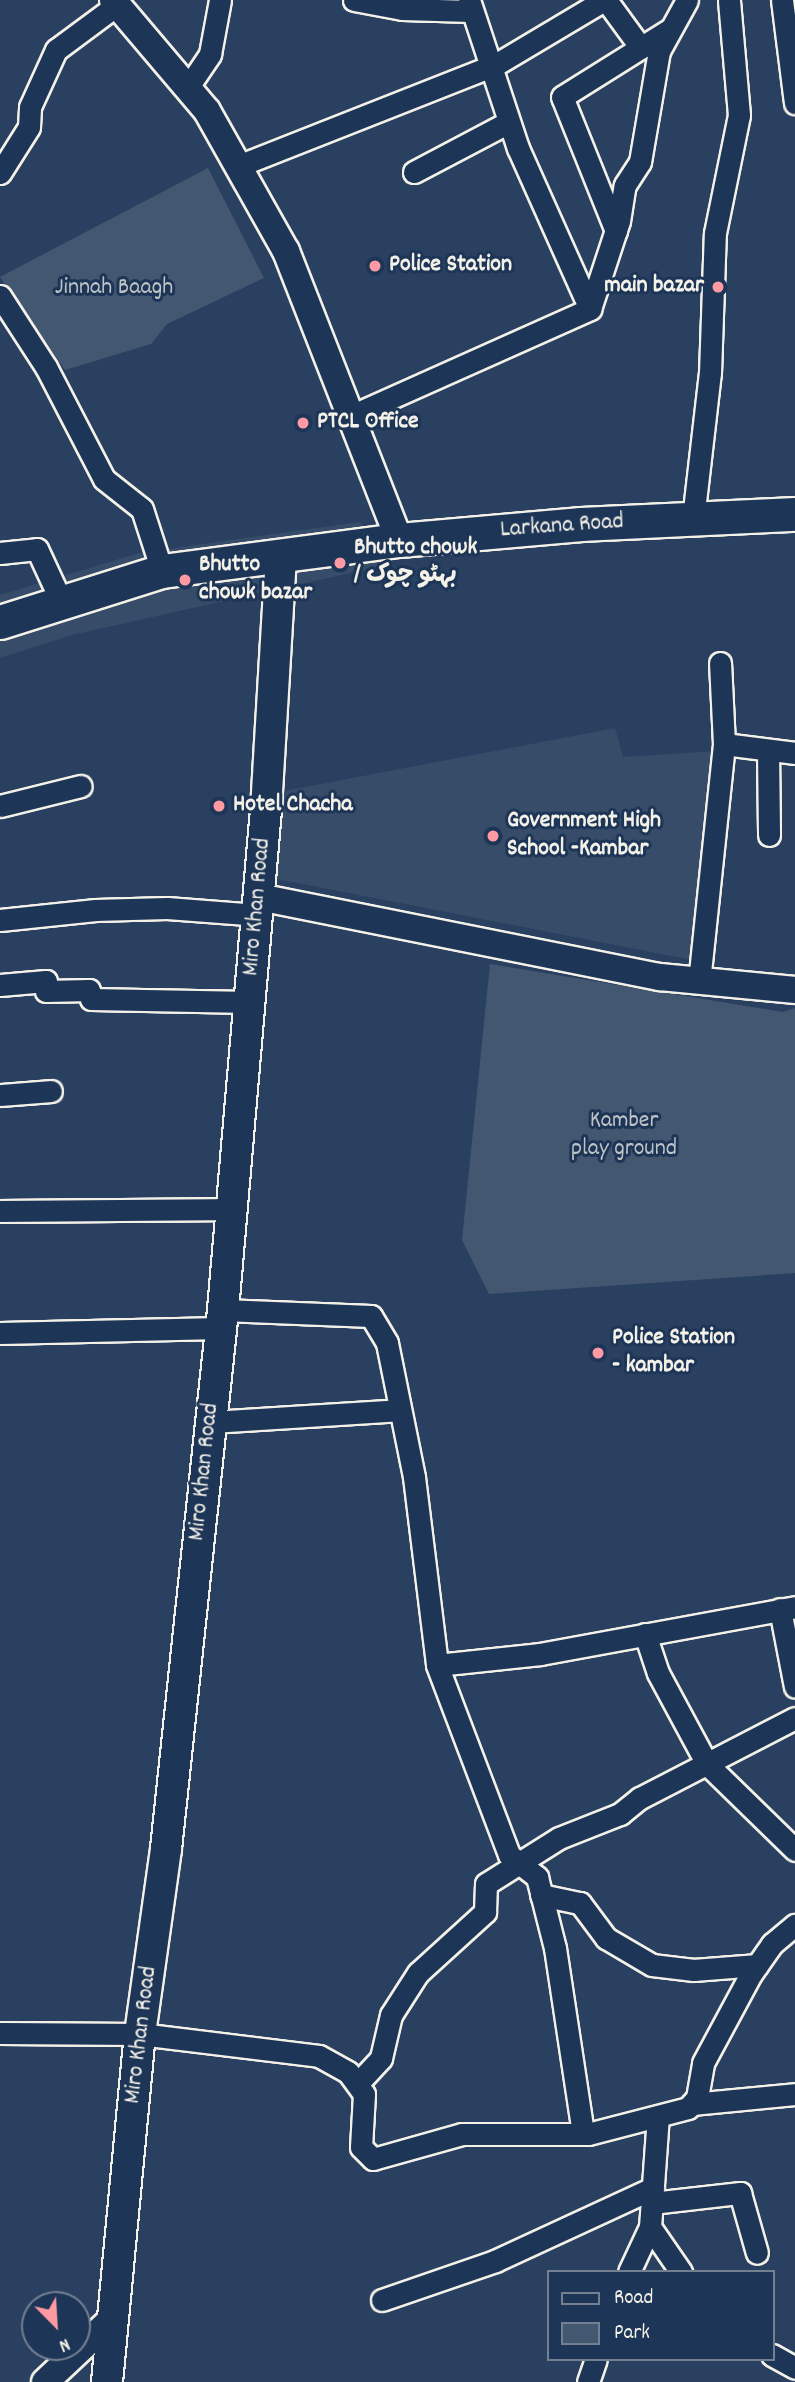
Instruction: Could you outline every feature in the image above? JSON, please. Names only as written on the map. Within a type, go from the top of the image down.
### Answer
[{"type":"main road","name":"Larkana Road","points":[[0,622],[162,571],[281,559],[400,541],[795,514]]},
{"type":"main road","name":"Miro Khan Road","points":[[107,2382],[140,2034],[166,1849],[222,1319],[258,906],[281,559]]},
{"type":"main road","name":"Larkana Road","points":[[0,639],[146,592],[206,567]]},
{"type":"street","points":[[188,87],[210,54],[220,0]]},
{"type":"street","points":[[354,0],[402,9],[470,6],[509,122],[590,309]]},
{"type":"street","points":[[238,166],[489,64],[605,0],[641,48]]},
{"type":"street","points":[[353,415],[590,309],[616,231],[625,185],[640,162],[659,51],[687,0]]},
{"type":"street","points":[[693,519],[710,373],[715,233],[739,115],[729,0]]},
{"type":"street","points":[[782,0],[795,103]]},
{"type":"street","points":[[0,173],[29,127],[30,107],[56,50],[115,2],[188,87],[238,166],[286,251],[353,415],[400,541]]},
{"type":"street","points":[[616,231],[562,97],[671,28]]},
{"type":"street","points":[[414,172],[509,122]]},
{"type":"street","points":[[0,296],[46,367],[104,479],[142,509],[162,571]]},
{"type":"street","points":[[0,553],[37,549],[61,601]]},
{"type":"street","points":[[699,982],[724,744],[720,663]]},
{"type":"street","points":[[724,744],[795,753]]},
{"type":"street","points":[[768,750],[769,835]]},
{"type":"street","points":[[0,806],[80,786]]},
{"type":"street","points":[[0,920],[95,909],[258,906],[699,982],[795,990]]},
{"type":"street","points":[[0,985],[46,981],[46,991],[89,990],[91,999],[250,1002]]},
{"type":"street","points":[[0,1095],[51,1091]]},
{"type":"street","points":[[0,1211],[232,1209]]},
{"type":"street","points":[[0,1333],[222,1319],[371,1316],[387,1343],[414,1477],[437,1665],[509,1855],[522,1862],[537,1877],[555,1948],[583,2134]]},
{"type":"street","points":[[211,1422],[400,1410]]},
{"type":"street","points":[[437,1665],[540,1654],[788,1608],[795,1686]]},
{"type":"street","points":[[645,1634],[659,1673],[707,1763],[795,1850]]},
{"type":"street","points":[[358,2083],[381,2058],[391,2015],[418,1973],[485,1912],[486,1884],[581,1828],[620,1814],[640,1798],[795,1718]]},
{"type":"street","points":[[541,1895],[580,1903],[606,1938],[652,1965],[694,1970],[757,1965]]},
{"type":"street","points":[[692,2104],[703,2063],[757,1965],[772,1944],[795,1925]]},
{"type":"street","points":[[0,2034],[140,2034],[319,2056],[358,2083],[364,2094],[361,2147],[373,2159],[462,2134],[583,2134],[658,2116],[692,2104],[795,2094]]},
{"type":"street","points":[[630,2270],[650,2227],[658,2116]]},
{"type":"street","points":[[382,2300],[495,2261],[653,2196],[740,2193],[757,2253]]},
{"type":"street","points":[[650,2227],[680,2270]]},
{"type":"street","points":[[45,2382],[112,2319]]},
{"type":"street","points":[[774,2356],[795,2368]]},
{"type":"street","points":[[588,2382],[595,2361]]},
{"type":"shaded area","name":"Bhutto chowk bazar","points":[[360,522],[387,565],[72,635],[0,658],[0,595],[139,553]]},
{"type":"shaded area","name":"Government High School -Kambar","points":[[615,728],[623,757],[718,751],[692,960],[277,879],[279,792]]},
{"type":"green space","name":"Jinnah Baagh","points":[[208,168],[264,278],[167,324],[151,344],[65,370],[0,277]]},
{"type":"green space","name":"Kamber play ground","points":[[490,964],[783,1012],[795,1008],[795,1273],[489,1294],[462,1240]]},
{"type":"place","name":"Police Station","points":[[375,266]]},
{"type":"place","name":"main bazar","points":[[718,287]]},
{"type":"place","name":"PTCL Office","points":[[303,423]]},
{"type":"place","name":"Bhutto chowk / بہٹو چوک","points":[[340,563]]},
{"type":"place","name":"Bhutto chowk bazar","points":[[185,580]]},
{"type":"place","name":"Hotel Chacha","points":[[219,806]]},
{"type":"place","name":"Government High School -Kambar","points":[[493,836]]},
{"type":"place","name":"Police Station - kambar","points":[[598,1353]]}]
